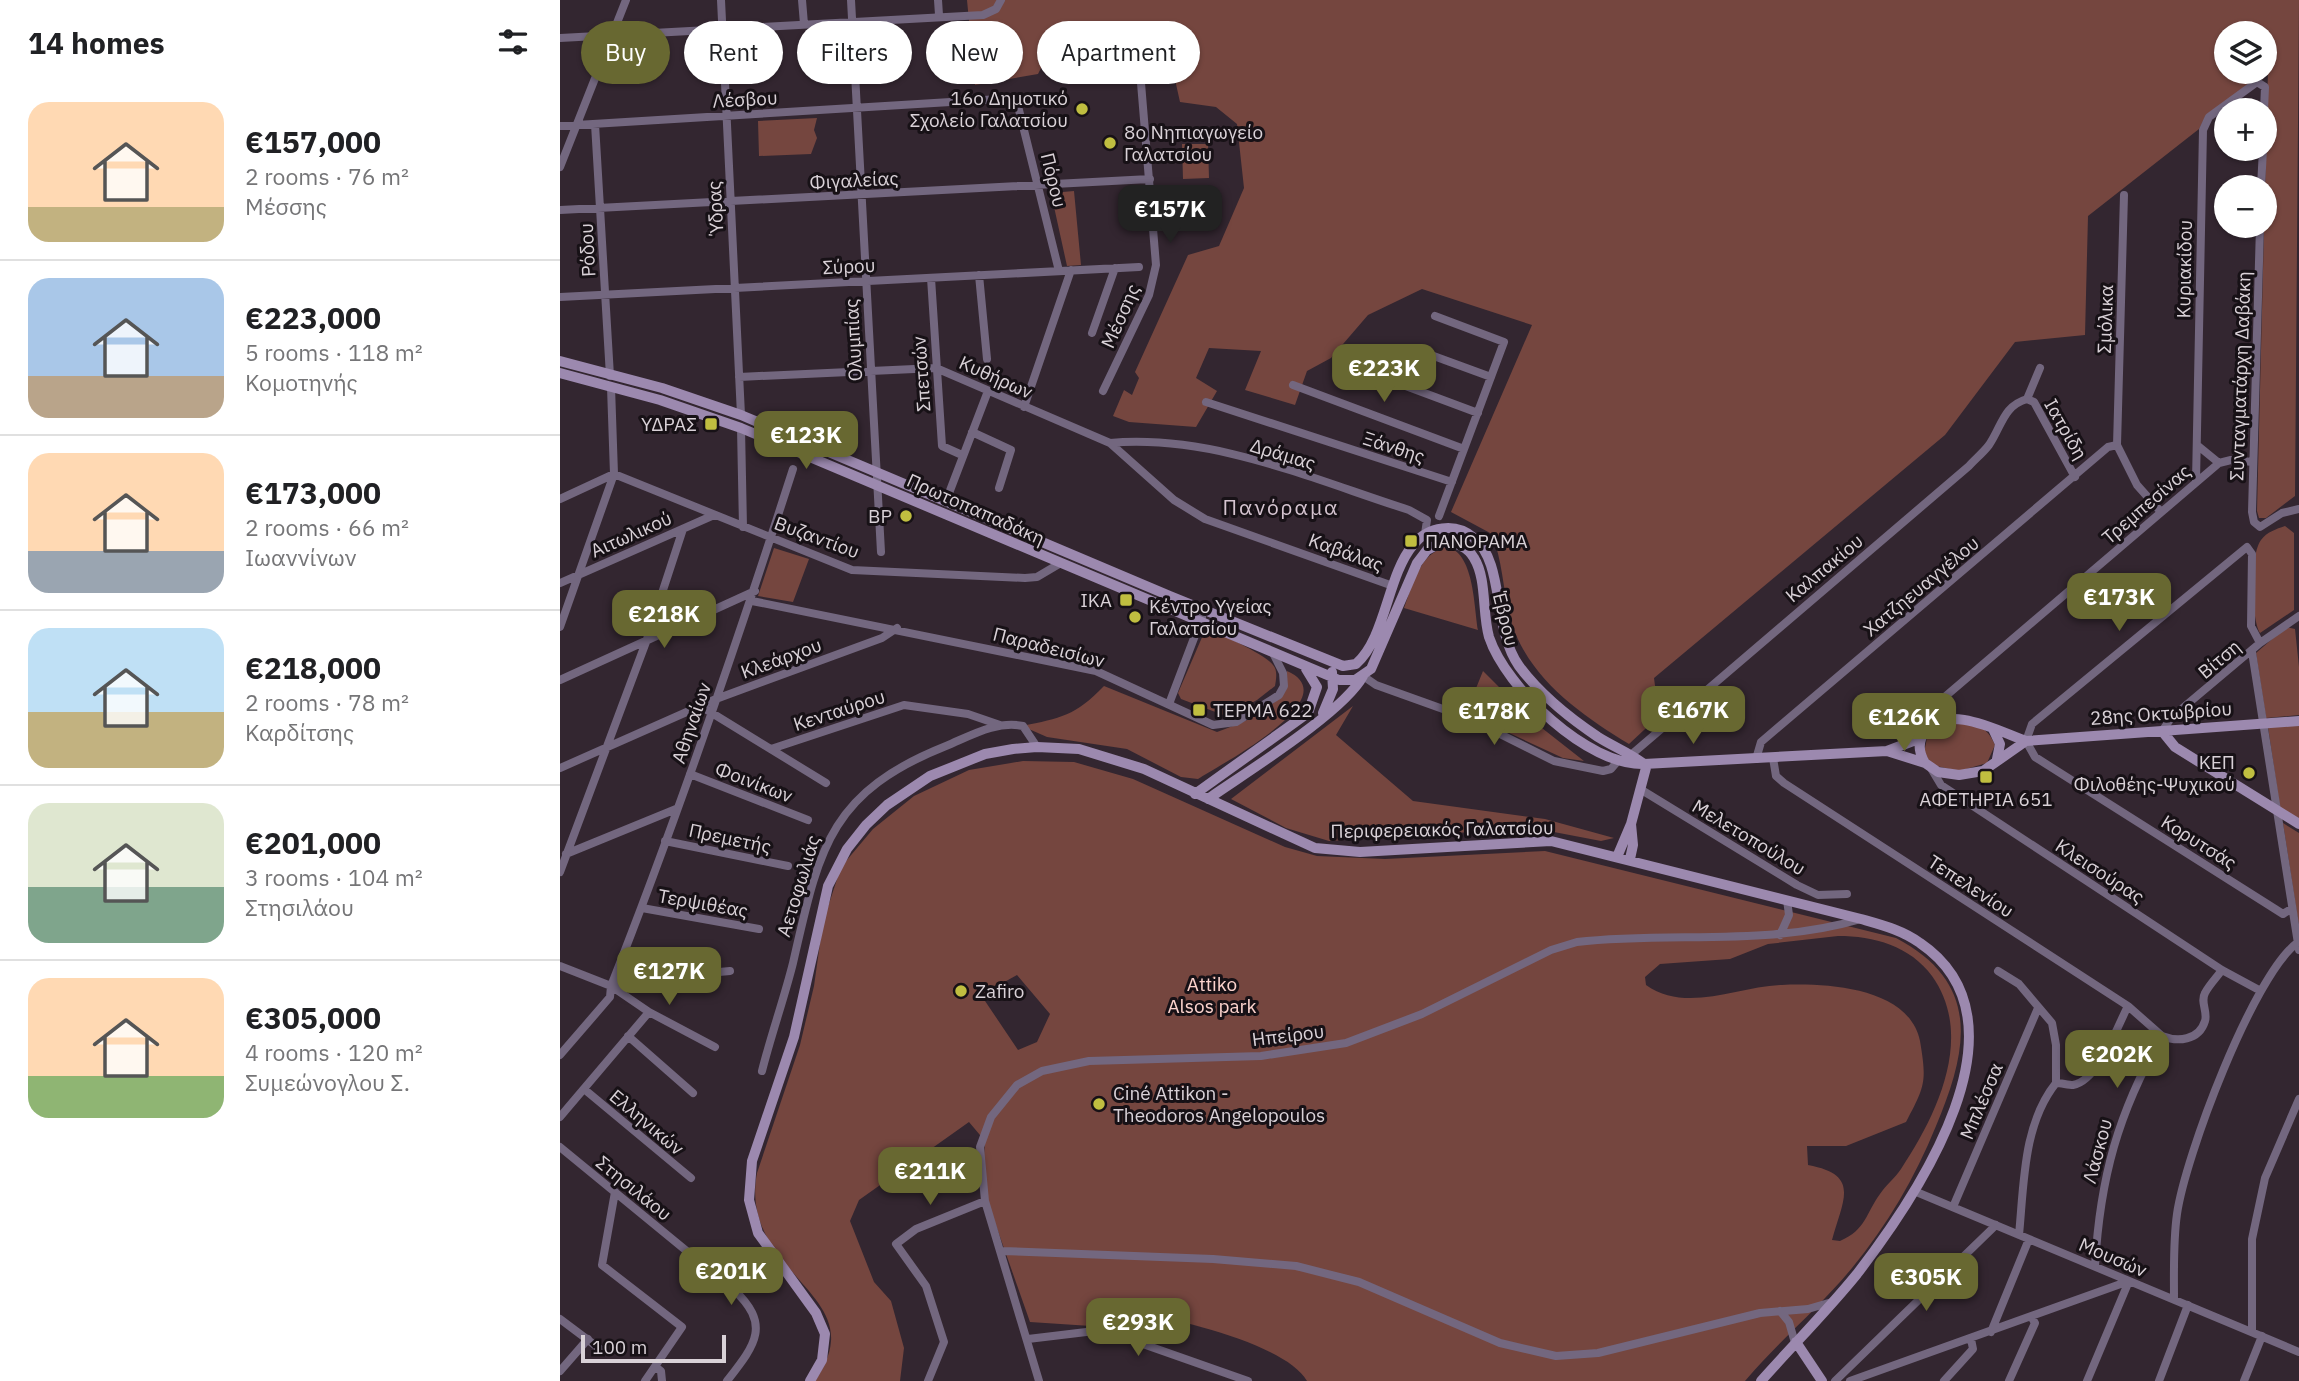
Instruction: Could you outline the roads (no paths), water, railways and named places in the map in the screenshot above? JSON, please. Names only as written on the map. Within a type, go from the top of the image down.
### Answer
[{"type":"main road","name":"Πρωτοπαπαδάκη","points":[[560,361],[946,501],[1331,662]]},
{"type":"main road","name":"Πρωτοπαπαδάκη","points":[[560,373],[698,399],[741,415],[1059,564],[1333,678]]},
{"type":"main road","name":"Έβρου","points":[[1452,528],[1470,534],[1486,550],[1501,627],[1519,666],[1586,729],[1632,754],[1645,768]]},
{"type":"main road","points":[[1320,719],[1329,704],[1333,678],[1331,662],[1352,666],[1362,659],[1407,554],[1425,534],[1452,528]]},
{"type":"main road","name":"Έβρου","points":[[1208,799],[1320,719],[1349,695],[1381,653],[1422,555],[1442,542],[1458,544],[1476,561],[1488,634],[1507,674],[1567,732],[1617,762],[1645,768]]},
{"type":"main road","points":[[1195,794],[1308,713],[1317,687],[1312,674],[1301,665]]},
{"type":"main road","points":[[1333,678],[1355,680],[1363,676]]},
{"type":"main road","name":"28ης Οκτωβρίου","points":[[1645,768],[1886,751],[1923,735],[1940,722],[1958,720],[1977,721],[2026,741],[2299,721]]},
{"type":"main road","points":[[1993,729],[2000,744],[1997,760]]},
{"type":"main road","points":[[2162,731],[2175,747],[2299,824]]},
{"type":"main road","points":[[1923,735],[1920,750],[1928,766]]},
{"type":"main road","name":"28ης Οκτωβρίου","points":[[1886,751],[1959,775],[1983,771],[2026,741]]},
{"type":"main road","name":"Περιφερειακός Γαλατσίου","points":[[810,1381],[825,1347],[821,1322],[758,1233],[749,1200],[752,1161],[794,1037],[821,908],[838,865],[860,833],[887,805],[930,776],[959,763],[985,754],[1037,747],[1104,755],[1144,769],[1315,848],[1338,852],[1551,841],[1861,919],[1896,930],[1927,948],[1956,982],[1969,1022],[1966,1074],[1954,1108],[1914,1191],[1886,1234],[1832,1302],[1762,1381]]},
{"type":"main road","points":[[1617,857],[1631,824],[1645,768]]},
{"type":"main road","points":[[1630,859],[1633,845],[1631,824]]},
{"type":"main road","points":[[1795,1342],[1822,1381]]},
{"type":"street","points":[[617,21],[626,0]]},
{"type":"street","name":"Ύδρας","points":[[721,0],[722,21]]},
{"type":"street","points":[[802,0],[804,21]]},
{"type":"street","name":"Ολυμπίας","points":[[851,0],[881,552]]},
{"type":"street","points":[[938,0],[939,15]]},
{"type":"street","points":[[840,21],[983,15],[996,9],[1001,0]]},
{"type":"street","points":[[560,38],[581,37]]},
{"type":"street","name":"Κυριακίδου","points":[[2235,98],[2257,82],[2265,87],[2265,98]]},
{"type":"street","points":[[560,167],[592,84]]},
{"type":"street","name":"Ύδρας","points":[[725,84],[741,415]]},
{"type":"street","name":"Μέσσης","points":[[1103,391],[1149,296],[1156,265],[1141,84]]},
{"type":"street","name":"Λέσβου","points":[[560,125],[1016,98]]},
{"type":"street","name":"Πόρου","points":[[1016,98],[1059,271]]},
{"type":"street","name":"Κυριακίδου","points":[[2196,481],[2203,130],[2209,117],[2214,113]]},
{"type":"street","name":"Ρόδου","points":[[595,124],[614,474]]},
{"type":"street","name":"Φιγαλείας","points":[[560,210],[1040,187],[1150,179]]},
{"type":"street","name":"Σμόλικα","points":[[2117,445],[2124,195]]},
{"type":"street","name":"Συνταγματάρχη Δαβάκη","points":[[2260,238],[2252,512],[2257,527],[2266,525],[2282,513],[2299,509]]},
{"type":"street","name":"Σύρου","points":[[560,297],[1139,267]]},
{"type":"street","points":[[1092,332],[1115,268]]},
{"type":"street","points":[[1024,407],[1071,270]]},
{"type":"street","points":[[979,275],[987,359]]},
{"type":"street","name":"Σπετσών","points":[[931,278],[942,446],[962,455]]},
{"type":"street","points":[[1425,534],[1427,520],[1439,516],[1504,342],[1435,316]]},
{"type":"street","points":[[1420,351],[1491,377]]},
{"type":"street","points":[[1344,363],[1478,413]]},
{"type":"street","name":"Κυθήρων","points":[[739,377],[936,368],[1110,443]]},
{"type":"street","points":[[2027,399],[2040,368]]},
{"type":"street","points":[[1293,385],[1464,449]]},
{"type":"street","points":[[946,501],[988,391]]},
{"type":"street","name":"Ιατρίδη","points":[[2027,399],[2034,402],[2075,477]]},
{"type":"street","name":"Καλπακίου","points":[[1632,754],[1969,466],[1989,445],[2007,411],[2015,402],[2027,399]]},
{"type":"street","name":"Ξάνθης","points":[[1206,402],[1452,482]]},
{"type":"street","points":[[741,428],[743,527]]},
{"type":"street","points":[[972,432],[1011,450],[999,488]]},
{"type":"street","name":"Δράμας","points":[[1110,443],[1143,440],[1228,453],[1409,510],[1427,520]]},
{"type":"street","name":"Καβάλας","points":[[1110,443],[1174,500],[1205,519],[1393,586]]},
{"type":"street","points":[[2117,445],[2137,485],[2161,512]]},
{"type":"street","name":"Χατζηευαγγέλου","points":[[1756,759],[1761,742],[2108,447],[2117,445]]},
{"type":"street","points":[[2197,445],[2218,463]]},
{"type":"street","name":"Τρεμπεσίνας","points":[[1923,735],[1918,722],[1927,712],[2196,481],[2218,463],[2231,460],[2253,462]]},
{"type":"street","name":"Αθηναίων","points":[[560,1055],[605,1006],[752,601],[793,469]]},
{"type":"street","points":[[560,499],[614,474]]},
{"type":"street","points":[[560,627],[614,474]]},
{"type":"street","name":"Βυζαντίου","points":[[614,474],[852,570],[1025,578],[1046,573],[1059,564]]},
{"type":"street","name":"Αιτωλικού","points":[[560,583],[714,515]]},
{"type":"street","name":"Έβρου","points":[[1439,516],[1452,528]]},
{"type":"street","points":[[560,872],[646,642],[683,528]]},
{"type":"street","points":[[2026,741],[2032,724],[2247,547],[2252,554],[2251,626],[2260,643]]},
{"type":"street","points":[[560,680],[755,591]]},
{"type":"street","name":"Παραδεισίων","points":[[752,601],[897,628],[1096,671],[1213,725],[1236,722],[1270,702],[1284,686],[1280,663],[1273,653]]},
{"type":"street","points":[[1169,704],[1205,611]]},
{"type":"street","name":"Βίτση","points":[[2162,731],[2172,718],[2260,643],[2299,616]]},
{"type":"street","name":"Κλεάρχου","points":[[560,768],[716,699],[882,638],[897,628]]},
{"type":"street","points":[[2174,1299],[2177,1213],[2187,1168],[2259,990],[2285,952],[2298,947],[2252,652]]},
{"type":"street","points":[[1363,676],[1376,685],[1468,718],[1554,761],[1603,771],[1611,769],[1617,762]]},
{"type":"street","name":"Κενταύρου","points":[[771,749],[904,705],[968,715],[1000,725]]},
{"type":"street","points":[[698,707],[711,712],[825,783]]},
{"type":"street","points":[[1000,725],[1023,726],[1037,747]]},
{"type":"street","name":"Αετοφωλιάς","points":[[762,1071],[815,872],[833,828],[854,801],[874,785],[915,760],[1000,725]]},
{"type":"street","name":"Κορυτσάς","points":[[2026,741],[2035,757],[2058,772],[2283,914],[2291,909]]},
{"type":"street","name":"Τεπελενίου","points":[[1773,758],[1776,776],[1784,783],[2128,1006],[2162,1036]]},
{"type":"street","name":"Κλεισούρας","points":[[1928,766],[1941,785],[2222,970],[2259,990]]},
{"type":"street","name":"Φοινίκων","points":[[690,774],[808,820]]},
{"type":"street","name":"Μελετοπούλου","points":[[1640,789],[1797,885],[1818,895],[1847,894]]},
{"type":"street","points":[[566,854],[676,809]]},
{"type":"street","name":"Πρεμετής","points":[[665,841],[788,866]]},
{"type":"street","points":[[1780,935],[1789,915],[1787,900]]},
{"type":"street","name":"Τερψιθέας","points":[[642,908],[759,929]]},
{"type":"street","name":"Ηπείρου","points":[[1039,1381],[985,1201],[980,1147],[992,1117],[1017,1085],[1053,1066],[1089,1061],[1261,1056],[1346,1044],[1394,1027],[1568,944],[1598,940],[1780,935],[1861,919]]},
{"type":"street","points":[[560,966],[611,985],[649,1012],[715,1047]]},
{"type":"street","points":[[792,966],[808,967]]},
{"type":"street","points":[[2162,1036],[2175,1041],[2187,1039],[2198,1031],[2205,1021],[2204,993],[2222,970]]},
{"type":"street","points":[[611,985],[632,980],[730,971]]},
{"type":"street","points":[[1998,971],[2019,984],[2052,1023],[2056,1045],[2056,1083],[2036,1114],[2025,1174],[2020,1235]]},
{"type":"street","points":[[2056,1083],[2073,1085],[2095,1070],[2128,1006]]},
{"type":"street","name":"Μπλέσσα","points":[[1953,1207],[2038,1008]]},
{"type":"street","points":[[560,1117],[649,1012]]},
{"type":"street","points":[[628,1036],[693,1093]]},
{"type":"street","name":"Λάσκου","points":[[2095,1266],[2098,1216],[2119,1122],[2139,1076],[2162,1036]]},
{"type":"street","name":"Ελληνικών","points":[[584,1089],[691,1178]]},
{"type":"street","points":[[2252,1332],[2252,1239],[2265,1178],[2299,1099]]},
{"type":"street","name":"Στησιλάου","points":[[560,1147],[733,1289],[754,1311],[758,1326],[754,1342],[727,1381]]},
{"type":"street","name":"Μουσών","points":[[1914,1191],[2299,1352]]},
{"type":"street","points":[[615,1192],[602,1265],[682,1328],[645,1381]]},
{"type":"street","points":[[928,1381],[944,1342],[926,1286],[896,1244],[916,1229],[985,1201]]},
{"type":"street","points":[[1835,1381],[1996,1225]]},
{"type":"street","points":[[1991,1332],[2029,1238]]},
{"type":"street","points":[[1002,1251],[1213,1259],[1296,1266],[1359,1282],[1500,1343],[1556,1356],[1598,1353],[1780,1311],[1808,1309],[1832,1302]]},
{"type":"street","points":[[1850,1381],[2032,1318],[2129,1281]]},
{"type":"street","points":[[2087,1381],[2129,1281]]},
{"type":"street","points":[[2159,1381],[2188,1305]]},
{"type":"street","points":[[1780,1311],[1789,1322],[1795,1342]]},
{"type":"street","points":[[2009,1381],[2035,1323],[2032,1318]]},
{"type":"street","points":[[560,1319],[600,1349]]},
{"type":"street","points":[[1028,1339],[1103,1330],[1248,1381]]},
{"type":"street","points":[[2244,1381],[2262,1336]]},
{"type":"street","points":[[560,1371],[588,1339]]},
{"type":"street","points":[[1944,1381],[1973,1349],[1971,1339]]},
{"type":"street","points":[[656,1367],[661,1371],[662,1381]]},
{"type":"place","name":"16ο Δημοτικό Σχολείο Γαλατσίου","points":[[1082,109]]},
{"type":"place","name":"8ο Νηπιαγωγείο Γαλατσίου","points":[[1110,143]]},
{"type":"place","name":"ΥΔΡΑΣ","points":[[711,424]]},
{"type":"place","name":"BP","points":[[906,516]]},
{"type":"place","name":"ΠΑΝΟΡΑΜΑ","points":[[1411,541]]},
{"type":"place","name":"ΙΚΑ","points":[[1126,600]]},
{"type":"place","name":"Κέντρο Υγείας Γαλατσίου","points":[[1135,617]]},
{"type":"place","name":"ΤΕΡΜΑ 622","points":[[1199,710]]},
{"type":"place","name":"ΚΕΠ Φιλοθέης-Ψυχικού","points":[[2249,773]]},
{"type":"place","name":"ΑΦΕΤΗΡΙΑ 651","points":[[1986,777]]},
{"type":"place","name":"Zafiro","points":[[961,991]]},
{"type":"place","name":"Ciné Attikon - Theodoros Angelopoulos","points":[[1099,1104]]},
{"type":"district","name":"Πανόραμα","points":[[1281,507]]},
{"type":"park label","name":"Attiko Alsos park","points":[[1212,995]]}]
